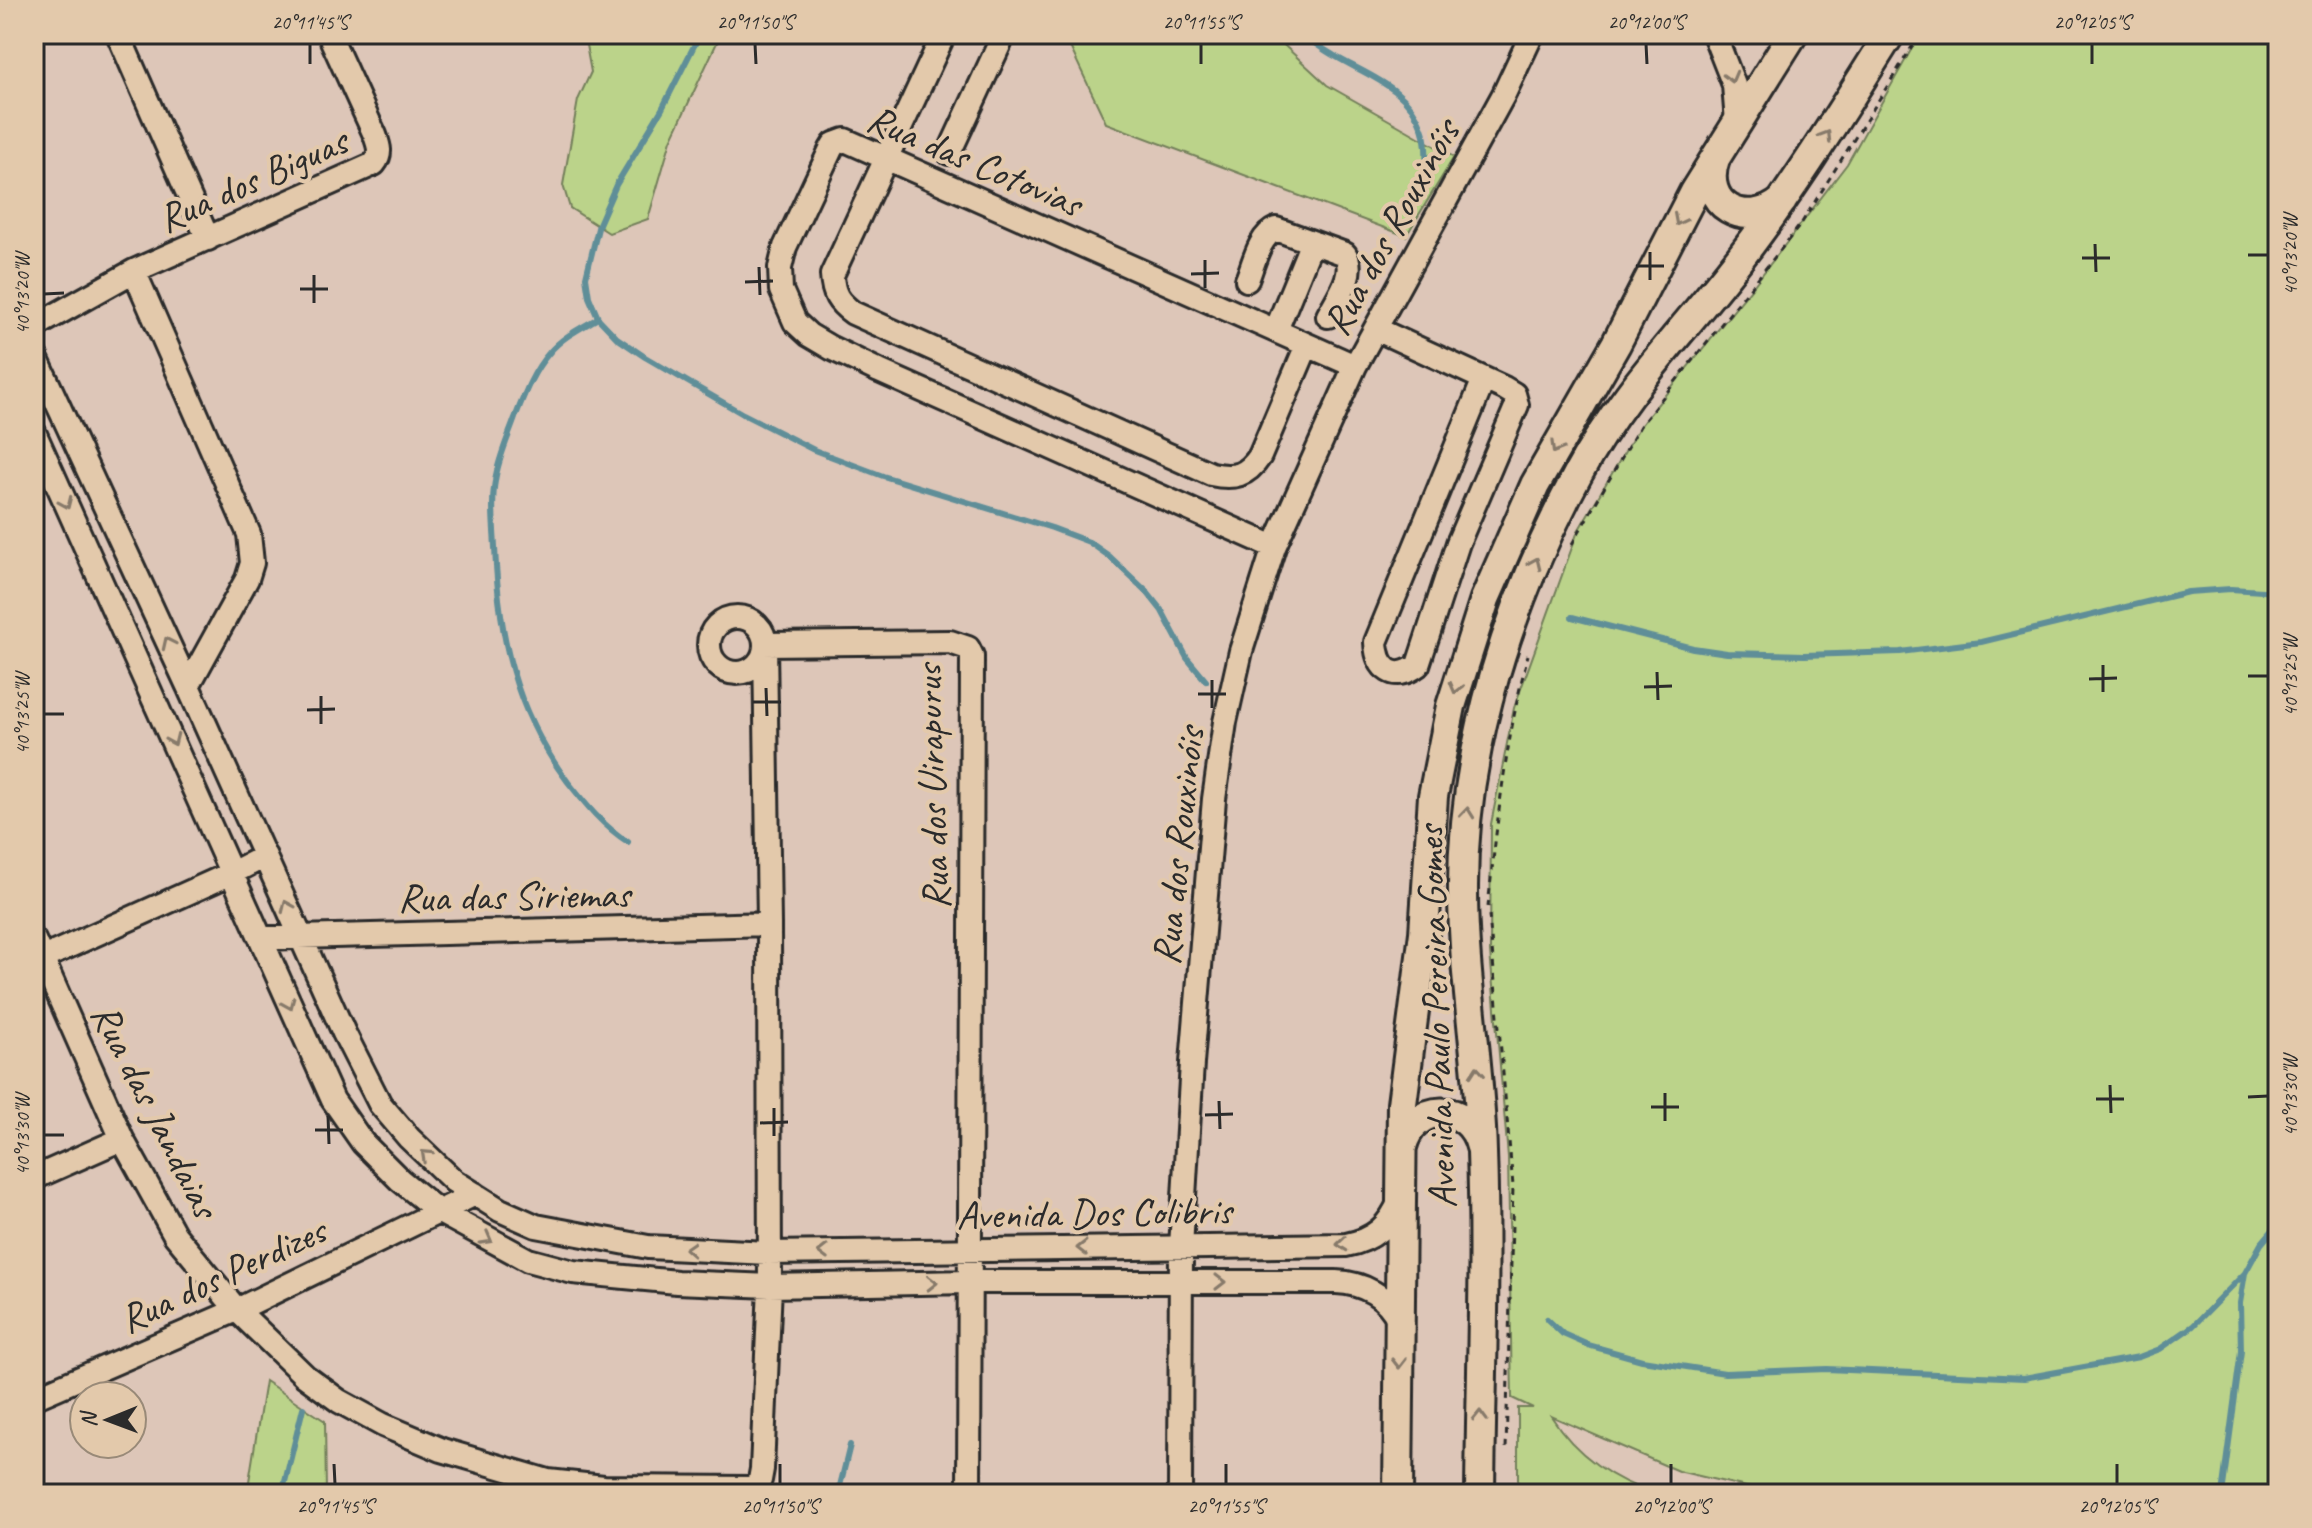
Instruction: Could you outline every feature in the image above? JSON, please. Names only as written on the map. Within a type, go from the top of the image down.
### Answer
[{"type":"main road","name":"Avenida Paulo Pereira Gomes","points":[[1398,1494],[1402,1104],[1427,904],[1433,796],[1442,740],[1461,668],[1497,568],[1522,510],[1621,335],[1689,201],[1793,34]]},
{"type":"main road","name":"Avenida Paulo Pereira Gomes","points":[[1480,1494],[1482,1151],[1465,946],[1463,850],[1475,760],[1504,648],[1530,574],[1595,444],[1649,366],[1739,260],[1783,200],[1811,161],[1890,34]]},
{"type":"main road","points":[[1718,152],[1711,171],[1712,181],[1725,206],[1752,215],[1773,208],[1783,200]]},
{"type":"main road","points":[[1400,1153],[1412,1125],[1440,1112],[1465,1119],[1477,1134],[1482,1151]]},
{"type":"street","points":[[118,34],[208,239]]},
{"type":"street","name":"Rua dos Biguas","points":[[34,327],[134,271],[374,164],[379,158],[375,135],[329,34]]},
{"type":"street","points":[[944,34],[832,275],[833,291],[840,304],[853,313],[1197,467],[1228,478],[1239,476],[1252,467],[1260,456],[1307,345]]},
{"type":"street","points":[[949,153],[1000,43],[1001,34]]},
{"type":"street","name":"Rua dos Rouxinóis","points":[[1180,1494],[1181,1247],[1192,1063],[1214,799],[1225,722],[1241,651],[1274,547],[1355,366],[1504,94],[1532,34]]},
{"type":"street","points":[[1714,34],[1734,85],[1737,122]]},
{"type":"street","name":"Rua das Cotovias","points":[[1274,547],[879,371],[809,335],[795,322],[781,290],[780,268],[785,247],[831,149],[834,144],[845,140],[1355,366]]},
{"type":"street","points":[[1247,280],[1268,232],[1276,229],[1345,254],[1350,262],[1349,272],[1328,316]]},
{"type":"street","points":[[1276,330],[1312,242]]},
{"type":"street","points":[[134,271],[249,534],[252,549],[247,579],[188,686]]},
{"type":"street","points":[[1376,329],[1484,379],[1514,394],[1517,405],[1458,543],[1418,665],[1400,674],[1386,670],[1377,658],[1376,642],[1484,379]]},
{"type":"street","name":"Avenida Dos Colibris","points":[[34,353],[380,1104],[409,1138],[454,1181],[500,1210],[536,1226],[590,1238],[648,1247],[768,1253],[1353,1244],[1373,1236],[1386,1226],[1400,1200]]},
{"type":"street","name":"Avenida Dos Colibris","points":[[34,432],[333,1100],[363,1143],[400,1180],[438,1211],[528,1260],[573,1272],[677,1282],[770,1286],[969,1282],[1344,1282],[1378,1295],[1389,1304],[1399,1321]]},
{"type":"street","name":"Rua dos Uirapurus","points":[[768,1253],[769,924],[765,644],[950,642],[968,648],[972,656],[969,1494]]},
{"type":"street","points":[[37,953],[232,873],[265,856]]},
{"type":"street","name":"Rua das Siriemas","points":[[261,938],[769,924]]},
{"type":"street","name":"Rua das Jandaias","points":[[37,953],[122,1139],[175,1235],[237,1310],[305,1376],[339,1401],[383,1425],[442,1450],[548,1481],[604,1487],[745,1490],[757,1485],[762,1469],[770,1286],[768,1253]]},
{"type":"street","points":[[34,1178],[122,1139]]},
{"type":"street","name":"Rua dos Perdizes","points":[[34,1398],[237,1310],[475,1194]]},
{"type":"path","points":[[1567,554],[1640,426],[1801,224],[1920,34]]},
{"type":"path","points":[[1509,742],[1514,708],[1530,649]]},
{"type":"green space","points":[[584,34],[721,34],[671,140],[648,219],[609,233],[570,208],[563,185],[578,100],[591,72]]},
{"type":"green space","points":[[1064,34],[1272,34],[1327,85],[1454,157],[1406,236],[1106,123]]},
{"type":"green space","points":[[1920,34],[2278,34],[2278,1494],[1776,1494],[1678,1471],[1551,1416],[1572,1443],[1597,1465],[1626,1482],[1657,1494],[1518,1494],[1518,1408],[1533,1408],[1512,1398],[1508,1157],[1490,952],[1491,824],[1514,708],[1578,531],[1640,426],[1847,164]]},
{"type":"green space","points":[[265,1381],[325,1421],[326,1494],[247,1494]]},
{"type":"waterway","points":[[700,34],[662,109],[616,185],[599,224],[586,277],[589,297],[598,318],[617,338],[645,357],[743,414],[814,450],[883,476],[1089,542],[1109,556],[1147,592],[1162,611],[1187,658],[1206,681]]},
{"type":"waterway","points":[[1302,34],[1385,84],[1407,102],[1424,134],[1426,177]]},
{"type":"waterway","points":[[598,318],[572,333],[543,360],[515,418],[498,465],[494,489],[497,581],[500,612],[513,671],[534,728],[568,782],[603,822],[628,842]]},
{"type":"waterway","points":[[1572,617],[1693,648],[1727,653],[1804,655],[1900,652],[1981,642],[2188,592],[2231,589],[2278,592]]},
{"type":"waterway","points":[[2222,1494],[2241,1351],[2240,1303],[2245,1273],[2261,1244],[2278,1224]]},
{"type":"waterway","points":[[1547,1319],[1563,1334],[1588,1345],[1642,1360],[1725,1373],[1827,1369],[2024,1378],[2139,1357],[2160,1349],[2193,1326],[2245,1273]]},
{"type":"waterway","points":[[282,1494],[303,1408]]},
{"type":"waterway","points":[[838,1494],[850,1445]]}]
